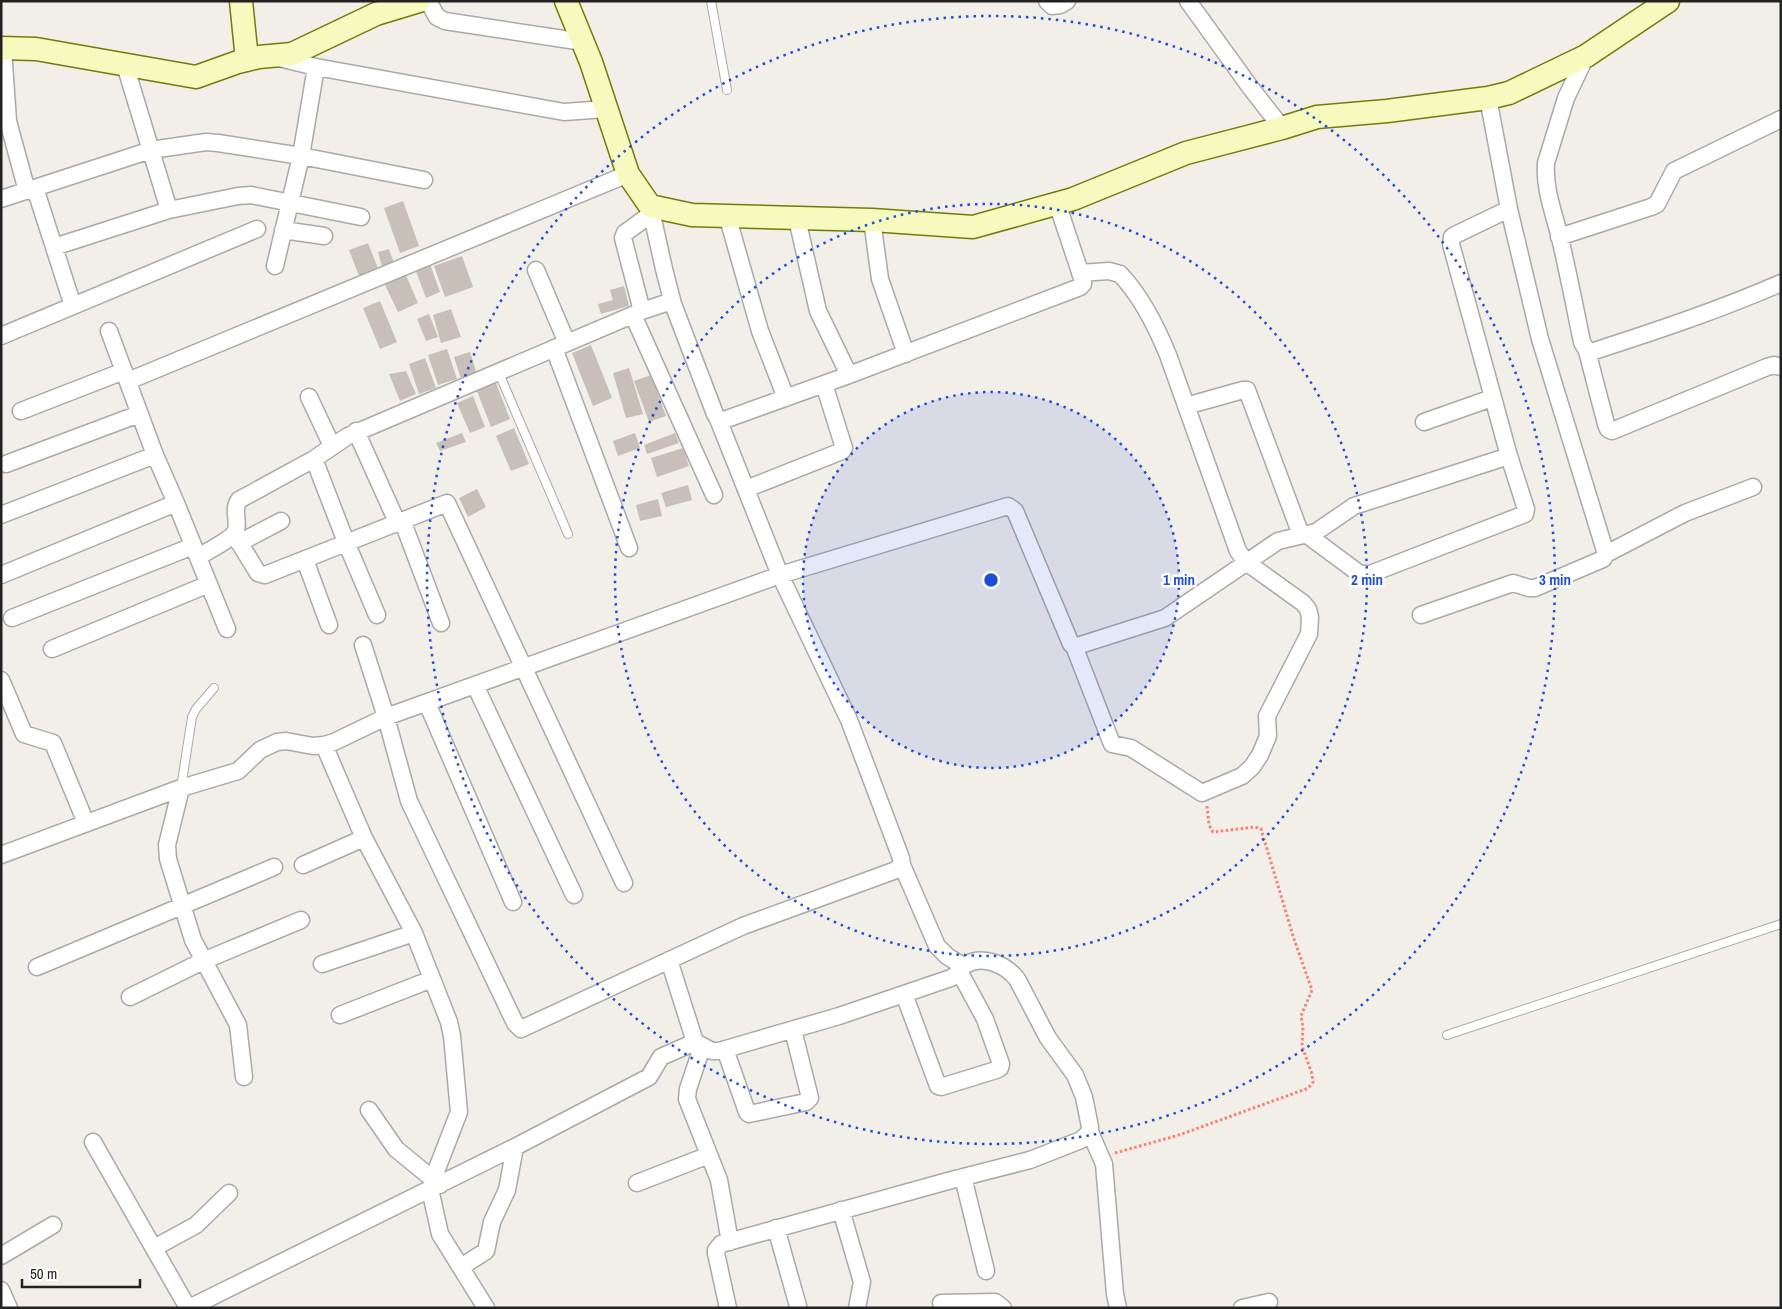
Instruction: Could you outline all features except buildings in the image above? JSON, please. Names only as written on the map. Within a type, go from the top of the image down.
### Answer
[{"type":"street","points":[[241,1],[247,60]]},
{"type":"street","points":[[73,306],[54,247],[6,130],[7,112],[2,49],[36,49],[196,78],[247,60],[292,54],[376,14],[419,1]]},
{"type":"street","points":[[428,1],[437,17],[445,21],[583,42]]},
{"type":"street","points":[[566,1],[591,62],[628,174],[650,210],[672,301],[780,575],[849,720],[902,865],[937,946],[961,968],[985,1019],[1001,1064],[1000,1068],[941,1087],[938,1086],[935,1083],[904,994]]},
{"type":"street","points":[[1047,1],[1052,6],[1060,5],[1067,1]]},
{"type":"street","points":[[1188,1],[1282,128]]},
{"type":"street","points":[[714,495],[637,313],[623,238],[625,233],[650,210],[692,214],[872,220],[972,227],[1073,199],[1186,153],[1282,128],[1318,116],[1387,111],[1488,98],[1509,93],[1586,56],[1668,1]]},
{"type":"street","points":[[269,56],[316,68],[564,112],[606,109]]},
{"type":"street","points":[[1586,56],[1566,98],[1546,163],[1546,173],[1549,198],[1582,342],[1587,351],[1608,429],[1612,431],[1767,367],[1779,364]]},
{"type":"street","points":[[125,65],[169,210]]},
{"type":"street","points":[[275,266],[301,156],[316,68]]},
{"type":"street","points":[[1488,98],[1509,209],[1540,340],[1606,554]]},
{"type":"street","points":[[1559,237],[1657,204],[1671,175],[1678,169],[1781,120]]},
{"type":"street","points":[[1,199],[151,150],[206,142],[218,142],[301,156],[424,180]]},
{"type":"street","points":[[21,411],[126,376],[628,174]]},
{"type":"street","points":[[54,247],[169,210],[238,196],[251,195],[361,217]]},
{"type":"street","points":[[718,419],[724,420],[786,398],[1080,287],[1083,281],[1057,203]]},
{"type":"street","points":[[1186,406],[1247,390],[1303,535],[1360,574],[1374,574],[1525,514],[1526,509],[1492,398],[1451,240],[1455,234],[1509,209]]},
{"type":"street","points":[[727,215],[760,331],[786,398]]},
{"type":"street","points":[[797,219],[818,311],[849,375]]},
{"type":"street","points":[[872,220],[880,280],[906,354]]},
{"type":"street","points":[[1,336],[257,229]]},
{"type":"street","points":[[283,230],[324,236]]},
{"type":"street","points":[[536,270],[628,548]]},
{"type":"street","points":[[1,855],[181,788],[238,771],[260,750],[276,742],[286,740],[313,746],[334,742],[386,717],[780,575],[1011,506],[1015,511],[1071,644],[1074,646],[1112,744],[1131,748],[1199,792],[1206,792],[1246,773],[1257,761],[1268,736],[1267,716],[1302,648],[1310,626],[1308,609],[1303,602],[1246,562],[1236,548],[1168,355],[1157,329],[1123,277],[1120,274],[1109,271],[1080,273]]},
{"type":"street","points":[[1587,351],[1591,352],[1680,324],[1729,306],[1781,283]]},
{"type":"street","points":[[624,883],[522,667],[448,504],[443,503],[305,560],[262,575],[258,573],[237,538],[235,507],[239,500],[314,459],[356,431],[637,313],[672,301]]},
{"type":"street","points":[[109,331],[155,455],[227,629]]},
{"type":"street","points":[[746,489],[842,452],[844,448],[824,384]]},
{"type":"street","points":[[309,397],[332,446]]},
{"type":"street","points":[[1424,422],[1492,398]]},
{"type":"street","points":[[6,464],[139,414]]},
{"type":"street","points":[[356,431],[400,521],[441,623]]},
{"type":"street","points":[[1,515],[155,455]]},
{"type":"street","points":[[1074,646],[1165,618],[1278,541],[1321,530],[1354,506],[1509,456]]},
{"type":"street","points":[[314,459],[377,615]]},
{"type":"street","points":[[1421,615],[1513,584],[1518,583],[1529,588],[1535,588],[1603,559],[1606,554],[1685,513],[1753,487]]},
{"type":"street","points":[[1,575],[176,503]]},
{"type":"street","points":[[12,618],[280,521]]},
{"type":"street","points":[[305,560],[330,625]]},
{"type":"street","points":[[52,649],[209,584]]},
{"type":"street","points":[[363,645],[386,717],[409,801],[518,1027],[521,1029],[743,926],[896,870],[902,865]]},
{"type":"street","points":[[1,680],[24,734],[53,744],[86,823]]},
{"type":"street","points":[[475,685],[574,895]]},
{"type":"street","points":[[427,703],[514,902]]},
{"type":"street","points":[[324,745],[364,838],[414,933],[449,1022],[459,1106],[457,1118],[434,1184],[440,1234],[486,1308]]},
{"type":"street","points":[[181,788],[167,845],[167,853],[193,940],[238,1025],[244,1077]]},
{"type":"street","points":[[302,865],[364,838]]},
{"type":"street","points":[[37,967],[274,867]]},
{"type":"street","points":[[130,997],[203,961],[301,920]]},
{"type":"street","points":[[322,964],[414,933]]},
{"type":"street","points":[[669,960],[698,1044],[687,1099],[721,1188],[730,1242]]},
{"type":"street","points":[[93,1142],[154,1248],[194,1307],[434,1184],[515,1147],[649,1077],[661,1057],[698,1044],[715,1051],[725,1049],[793,1030],[951,978],[961,968],[977,961],[998,963],[1012,972],[1017,979],[1048,1038],[1076,1075],[1084,1098],[1090,1132],[1104,1164],[1115,1294],[1118,1308]]},
{"type":"street","points":[[340,1015],[432,979]]},
{"type":"street","points":[[725,1049],[749,1114],[806,1102],[810,1098],[793,1030]]},
{"type":"street","points":[[369,1110],[396,1149],[434,1184]]},
{"type":"street","points":[[728,1308],[716,1250],[721,1244],[1030,1160],[1081,1140],[1090,1132]]},
{"type":"street","points":[[461,1267],[486,1251],[492,1222],[507,1190],[515,1147]]},
{"type":"street","points":[[637,1183],[709,1155]]},
{"type":"street","points":[[963,1177],[986,1271]]},
{"type":"street","points":[[154,1248],[196,1225],[229,1194]]},
{"type":"street","points":[[841,1210],[862,1282],[857,1308]]},
{"type":"street","points":[[1,1256],[54,1224]]},
{"type":"street","points":[[776,1228],[798,1306]]},
{"type":"street","points":[[1,1290],[9,1308]]},
{"type":"street","points":[[942,1303],[995,1302],[1003,1308]]},
{"type":"street","points":[[1242,1308],[1269,1302]]},
{"type":"lane","points":[[710,1],[727,90]]},
{"type":"lane","points":[[498,371],[568,534]]},
{"type":"lane","points":[[181,788],[192,717],[196,709],[214,688]]},
{"type":"lane","points":[[1447,1035],[1781,924]]},
{"type":"path","points":[[1102,1156],[1179,1135],[1306,1089],[1313,1082],[1302,1046],[1303,1028],[1301,1016],[1312,990],[1294,939],[1261,830],[1255,827],[1213,832],[1209,825],[1206,792]]}]
